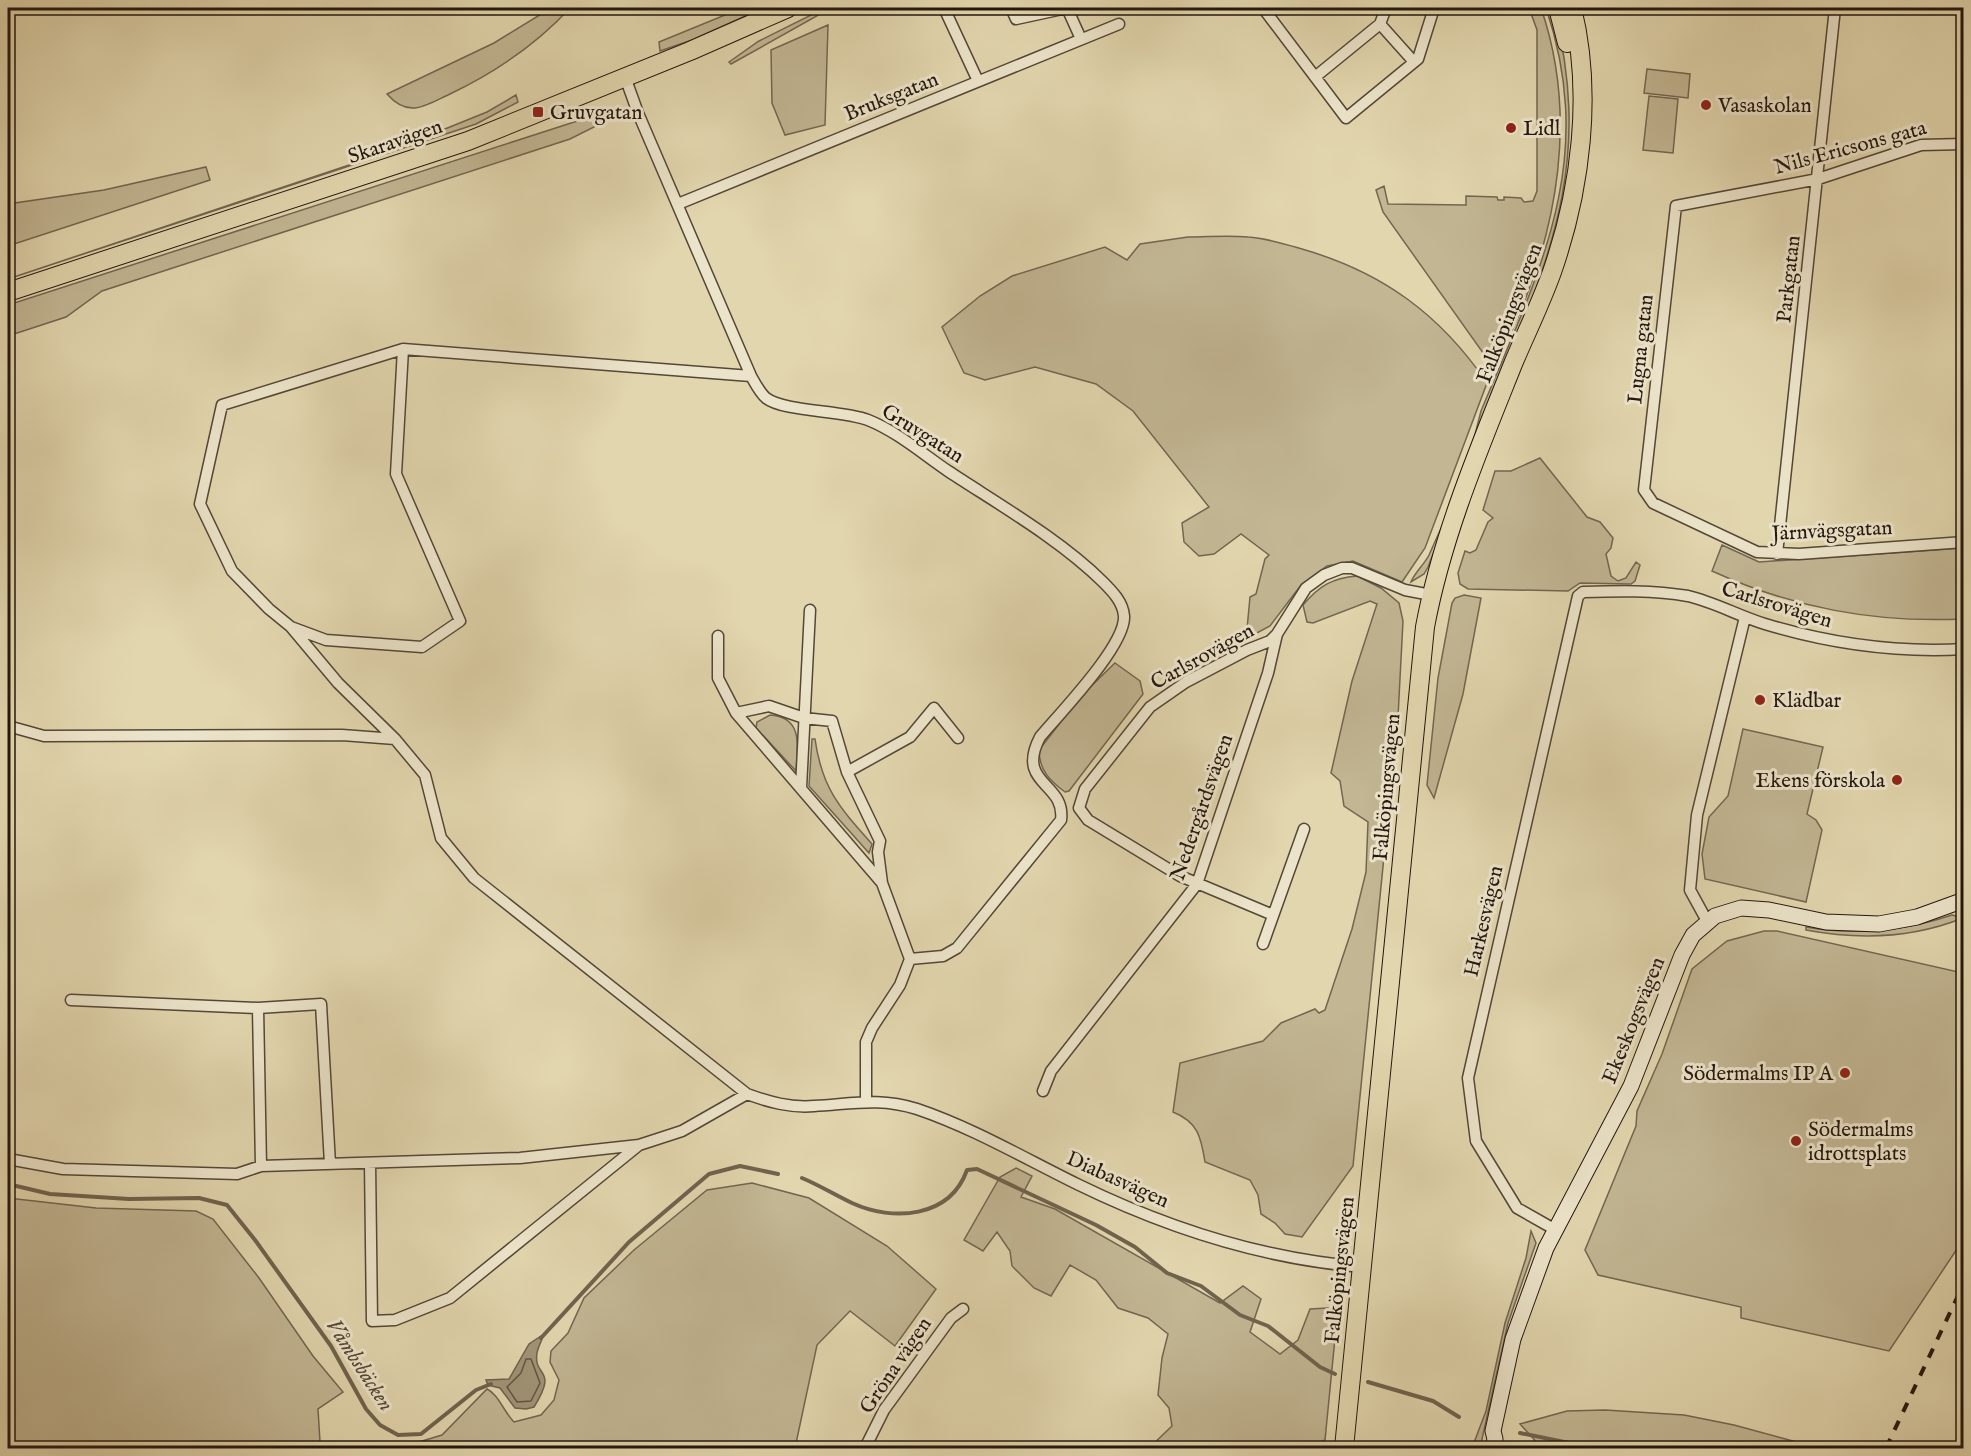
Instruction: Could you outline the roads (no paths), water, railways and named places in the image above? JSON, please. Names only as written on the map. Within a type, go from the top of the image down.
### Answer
[{"type":"main road","name":"Skaravägen","points":[[8,292],[468,141],[751,26],[788,8]]},
{"type":"main road","name":"Falköpingsvägen","points":[[1558,8],[1570,61],[1578,152]]},
{"type":"main road","name":"Falköpingsvägen","points":[[1344,1449],[1421,657],[1431,596],[1466,482],[1552,271],[1567,219],[1584,128],[1583,97],[1572,8]]},
{"type":"street","points":[[944,8],[978,81]]},
{"type":"street","points":[[1011,8],[1016,19],[1067,8],[1081,39]]},
{"type":"street","points":[[1263,8],[1346,117],[1414,62],[1424,44],[1434,8]]},
{"type":"street","points":[[1315,77],[1380,24],[1386,8]]},
{"type":"street","name":"Parkgatan","points":[[1777,554],[1835,8]]},
{"type":"street","name":"Bruksgatan","points":[[678,204],[1119,24]]},
{"type":"street","points":[[1380,24],[1414,62]]},
{"type":"street","name":"Gruvgatan","points":[[625,77],[638,113],[751,376],[766,398],[854,416],[870,421],[897,437],[1041,534],[1090,570],[1115,594],[1124,616],[1120,636],[1107,656],[1040,737],[1032,752],[1032,767],[1060,803],[1061,820],[957,948],[943,956],[910,959]]},
{"type":"street","name":"Nils Ericsons gata","points":[[1676,206],[1818,179],[1921,145],[1964,144]]},
{"type":"street","name":"Lugna gatan","points":[[1645,495],[1644,485],[1676,206]]},
{"type":"street","points":[[8,1159],[63,1169],[237,1174],[261,1167],[520,1158],[639,1144],[682,1131],[747,1094],[474,878],[441,837],[425,776],[395,739],[338,683],[291,627],[268,609],[232,571],[200,504],[222,405],[403,349],[751,376]]},
{"type":"street","points":[[291,627],[326,640],[422,647],[460,621],[396,474],[403,349]]},
{"type":"street","name":"Järnvägsgatan","points":[[1645,495],[1653,502],[1744,548],[1757,552],[1799,554],[1964,542]]},
{"type":"street","name":"Carlsrovägen","points":[[1197,884],[1088,820],[1079,808],[1085,789],[1150,706],[1186,682],[1247,650],[1270,641],[1277,634],[1306,588],[1324,575],[1342,568],[1362,570],[1405,590],[1431,596]]},
{"type":"street","name":"Carlsrovägen","points":[[1580,593],[1662,592],[1690,597],[1745,617],[1842,644],[1925,652],[1964,650]]},
{"type":"street","name":"Harkesvägen","points":[[1554,1229],[1517,1208],[1476,1141],[1468,1078],[1573,611],[1580,593]]},
{"type":"street","points":[[801,788],[810,610]]},
{"type":"street","points":[[1745,617],[1697,815],[1690,890],[1707,921],[1726,910],[1741,908],[1769,910],[1826,922],[1879,924],[1917,917],[1964,900]]},
{"type":"street","name":"Nedergårdsvägen","points":[[1043,1091],[1051,1071],[1197,884],[1268,673],[1277,634]]},
{"type":"street","points":[[718,636],[718,678],[736,713],[882,883]]},
{"type":"street","points":[[736,713],[769,706],[804,718],[832,721],[847,772],[880,841],[878,852],[882,883],[910,959],[900,985],[872,1028],[866,1042],[866,1100]]},
{"type":"street","points":[[847,772],[910,737],[934,708],[957,738]]},
{"type":"street","points":[[8,726],[44,736],[342,735],[395,739]]},
{"type":"street","points":[[1263,944],[1304,829]]},
{"type":"street","points":[[1197,884],[1273,915]]},
{"type":"street","name":"Ekeskogsvägen","points":[[1484,1449],[1486,1437],[1492,1431],[1513,1338],[1554,1229],[1631,1086],[1682,956],[1693,935],[1707,921]]},
{"type":"street","points":[[71,1000],[258,1008],[321,1004],[330,1164]]},
{"type":"street","points":[[258,1008],[261,1167]]},
{"type":"street","name":"Diabasvägen","points":[[747,1094],[785,1105],[813,1106],[866,1100],[915,1109],[995,1142],[1078,1185],[1204,1236],[1266,1253],[1363,1267]]},
{"type":"street","points":[[370,1163],[372,1322],[395,1320],[450,1298],[639,1144]]},
{"type":"street","name":"Gröna vägen","points":[[865,1449],[884,1410],[951,1318],[963,1309]]},
{"type":"street","name":"Ekeskogsvägen","points":[[1492,1431],[1495,1439],[1493,1449]]},
{"type":"water","points":[[544,1334],[537,1353],[538,1366],[545,1379],[541,1394],[534,1407],[515,1408],[500,1388],[488,1385],[486,1380],[509,1379],[529,1344]]},
{"type":"waterway","name":"Våmbsbäcken","points":[[541,1338],[629,1242],[709,1174],[740,1166],[778,1174]]},
{"type":"waterway","points":[[802,1178],[868,1209],[902,1214],[934,1207],[948,1198],[959,1186],[967,1170],[977,1169],[1096,1225],[1135,1247],[1167,1273],[1201,1286],[1240,1315],[1268,1326],[1320,1367],[1335,1374]]},
{"type":"waterway","name":"Våmbsbäcken","points":[[8,1184],[50,1194],[129,1199],[199,1198],[227,1205],[331,1346],[366,1409],[380,1425],[398,1435],[421,1434],[476,1390],[491,1384]]},
{"type":"waterway","points":[[1368,1382],[1433,1401],[1459,1417]]},
{"type":"waterway","points":[[1520,1433],[1594,1448]]},
{"type":"railway","points":[[1886,1448],[1964,1283]]},
{"type":"place","name":"Vasaskolan","points":[[1706,105]]},
{"type":"place","name":"Gruvgatan","points":[[538,112]]},
{"type":"place","name":"Lidl","points":[[1511,128]]},
{"type":"place","name":"Klädbar","points":[[1760,700]]},
{"type":"place","name":"Ekens förskola","points":[[1897,780]]},
{"type":"place","name":"Södermalms IP A","points":[[1845,1073]]},
{"type":"place","name":"Södermalms idrottsplats","points":[[1796,1141]]}]
